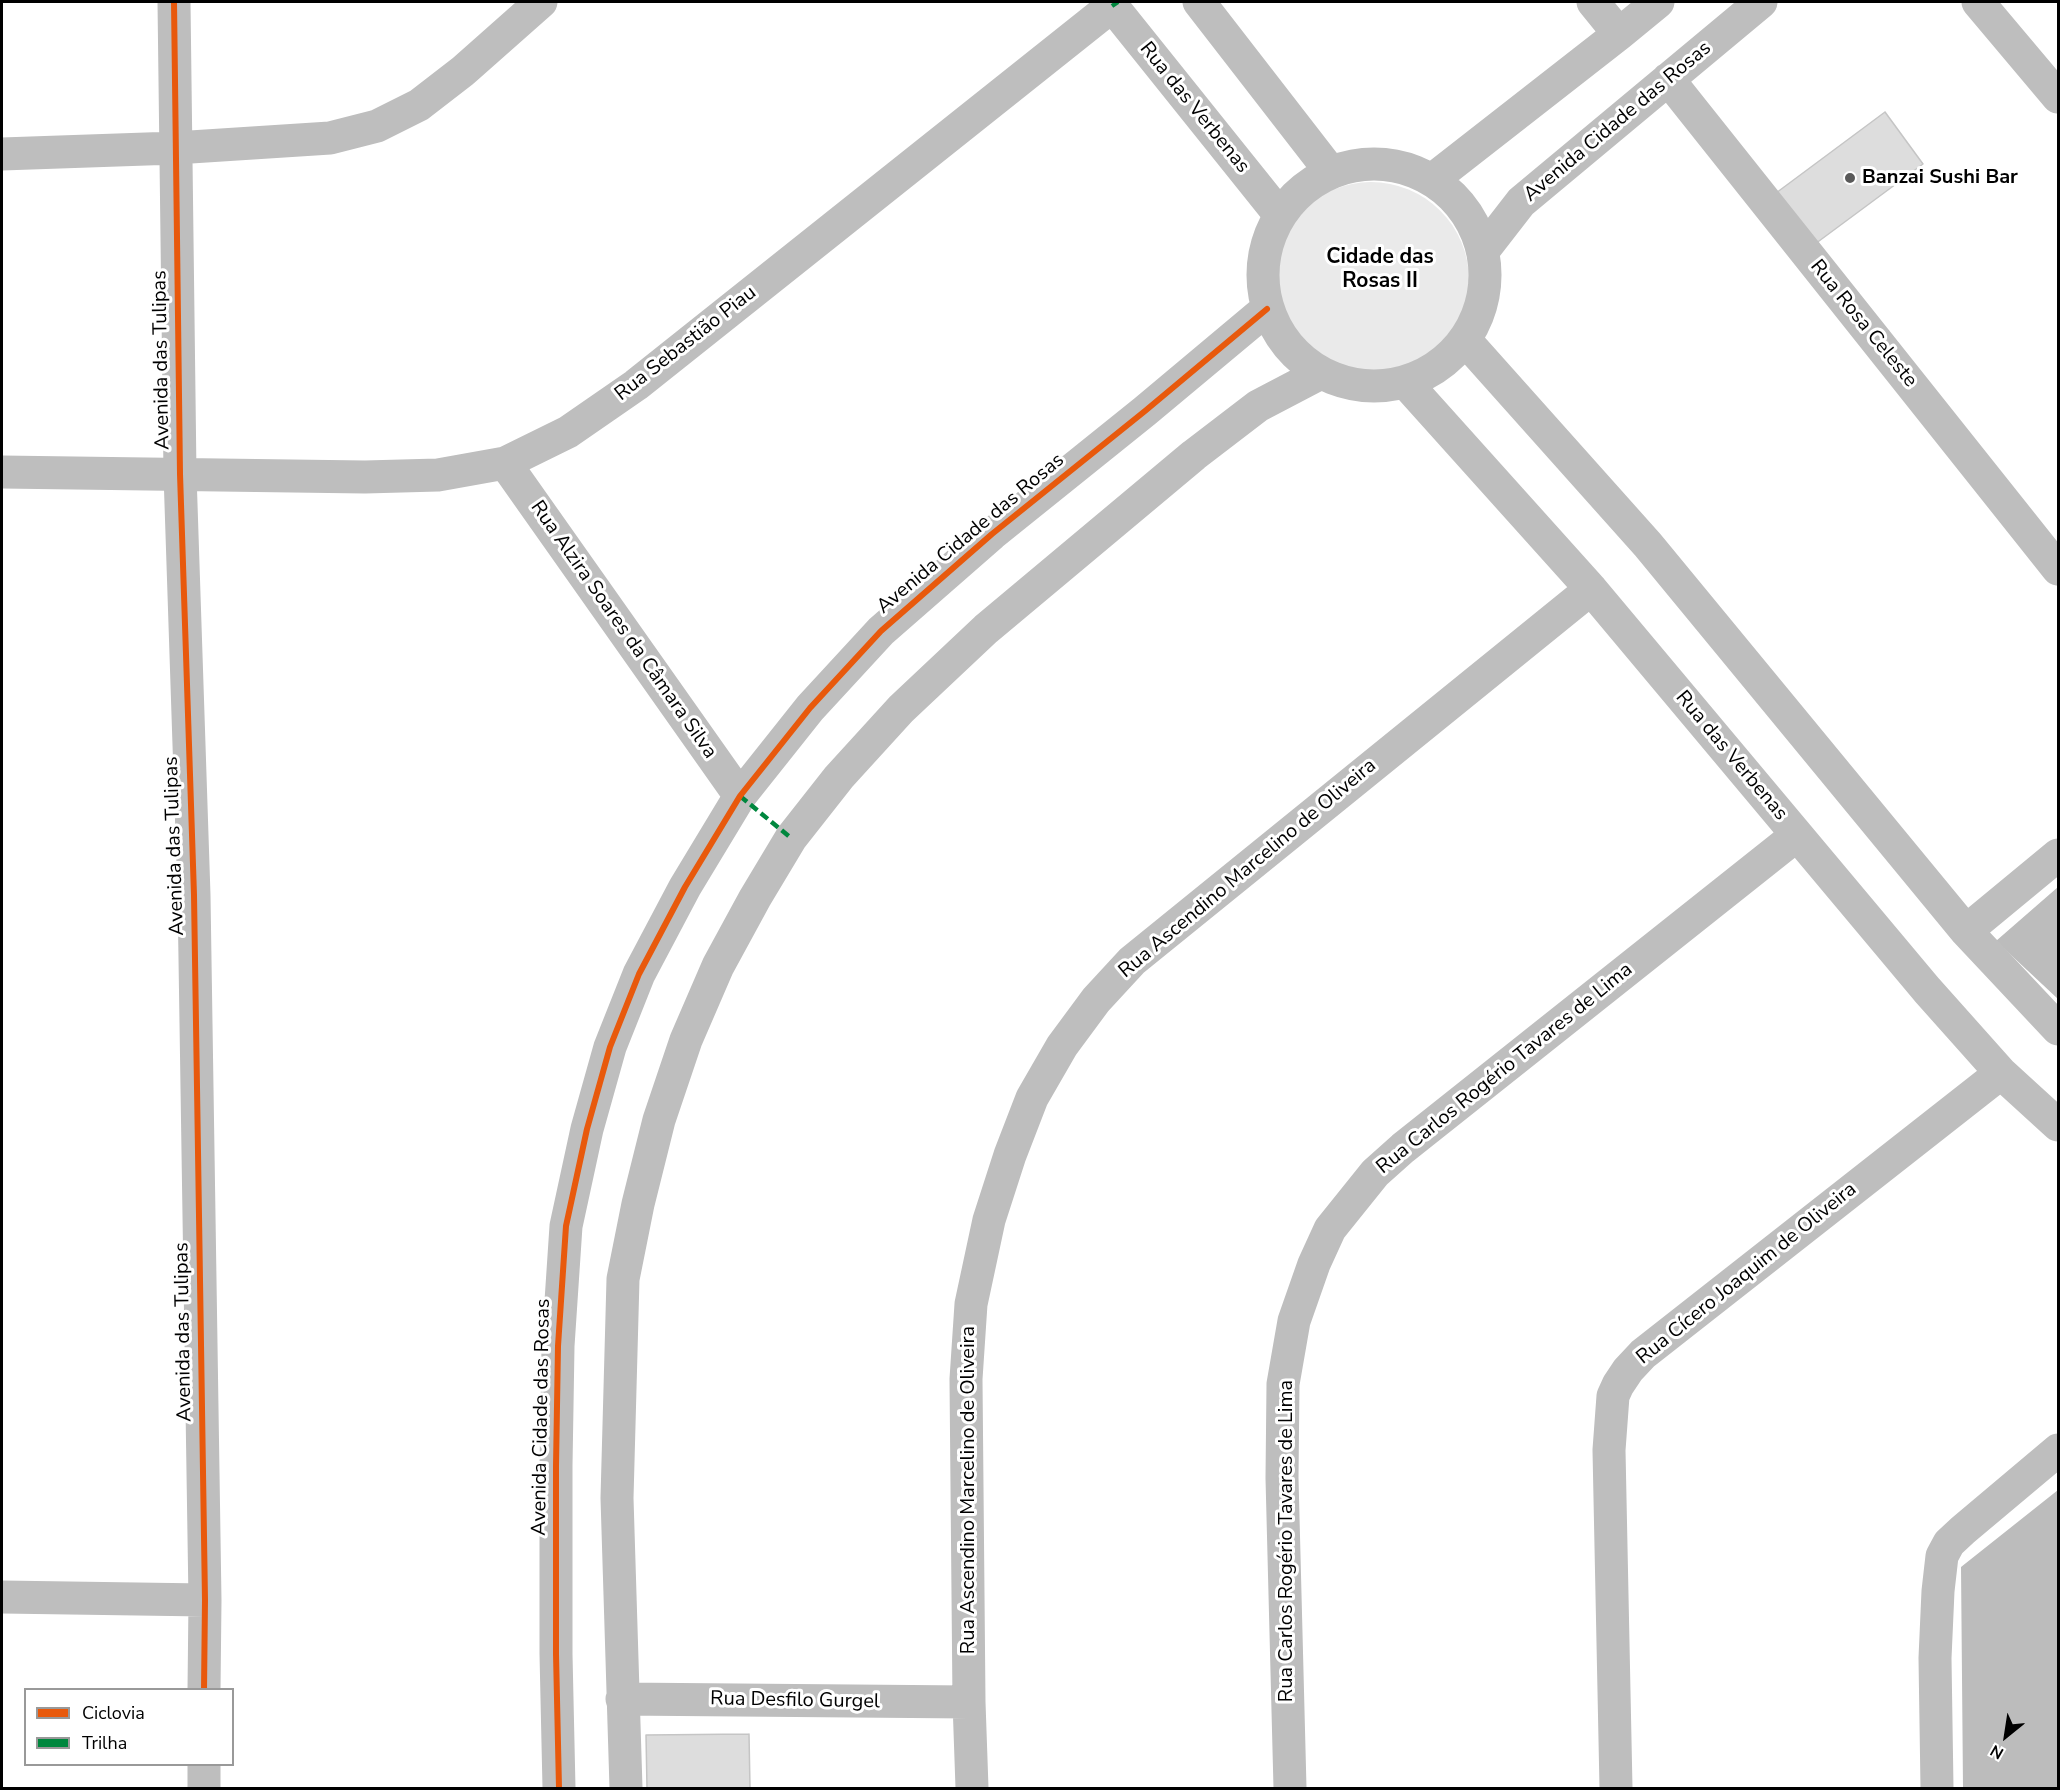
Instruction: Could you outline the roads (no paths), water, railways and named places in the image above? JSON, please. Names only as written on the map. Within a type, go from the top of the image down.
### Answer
[{"type":"street","name":"Avenida das Tulipas","points":[[174,2],[180,474],[194,895],[205,1600],[204,1688]]},
{"type":"street","points":[[1199,2],[1330,171]]},
{"type":"street","points":[[1593,2],[1619,34]]},
{"type":"street","points":[[1432,180],[1658,2]]},
{"type":"street","name":"Avenida Cidade das Rosas","points":[[1483,250],[1521,202],[1761,2]]},
{"type":"street","points":[[1978,2],[2058,97]]},
{"type":"street","name":"Rua das Verbenas","points":[[1110,4],[1279,214]]},
{"type":"street","name":"Rua Sebastião Piau","points":[[2,472],[365,477],[438,475],[505,463],[568,432],[636,385],[1110,4]]},
{"type":"street","points":[[2,154],[175,148],[330,138],[377,126],[419,105],[463,71],[526,8]]},
{"type":"street","name":"Rua Rosa Celeste","points":[[1668,80],[2058,569]]},
{"type":"street","points":[[1365,163],[1400,166],[1432,180],[1455,198],[1473,222],[1483,250],[1486,282],[1480,312],[1465,340],[1440,366],[1406,382],[1377,387],[1348,384],[1321,374],[1288,347],[1267,309],[1261,277],[1266,244],[1279,214],[1302,189],[1330,171],[1365,163]]},
{"type":"street","name":"Avenida Cidade das Rosas","points":[[559,1788],[556,1466],[558,1346],[566,1226],[587,1130],[610,1047],[639,974],[685,887],[740,796],[810,708],[881,631],[992,534],[1267,309]]},
{"type":"street","points":[[1465,340],[1648,544],[1966,931],[2058,1029]]},
{"type":"street","points":[[626,1788],[617,1498],[623,1279],[638,1204],[659,1120],[686,1040],[718,966],[791,838],[839,777],[901,709],[986,629],[1194,455],[1258,406],[1321,374]]},
{"type":"street","name":"Rua das Verbenas","points":[[1406,382],[1591,589],[1927,990],[2001,1073],[2058,1125]]},
{"type":"street","name":"Rua Alzira Soares da Câmara Silva","points":[[505,463],[740,796]]},
{"type":"street","name":"Rua Ascendino Marcelino de Oliveira","points":[[972,1788],[966,1379],[971,1304],[989,1220],[1010,1155],[1032,1098],[1062,1046],[1096,1000],[1132,961],[1591,589]]},
{"type":"street","name":"Rua Carlos Rogério Tavares de Lima","points":[[1290,1788],[1282,1478],[1283,1384],[1294,1321],[1314,1264],[1330,1229],[1375,1173],[1403,1148],[1797,835]]},
{"type":"street","points":[[1966,931],[2058,855]]},
{"type":"street","name":"Rua Cícero Joaquim de Oliveira","points":[[1616,1788],[1609,1450],[1613,1396],[1618,1385],[1628,1370],[1660,1340],[2001,1073]]},
{"type":"street","points":[[1937,1788],[1935,1659],[1942,1556],[1949,1543],[1962,1530],[2058,1450]]},
{"type":"street","points":[[2,1597],[205,1600]]},
{"type":"street","name":"Rua Desfilo Gurgel","points":[[622,1699],[969,1702]]},
{"type":"street","points":[[204,1766],[204,1788]]},
{"type":"place","name":"Banzai Sushi Bar","points":[[1850,178]]},
{"type":"district","name":"Cidade das Rosas II","points":[[1380,270]]}]
